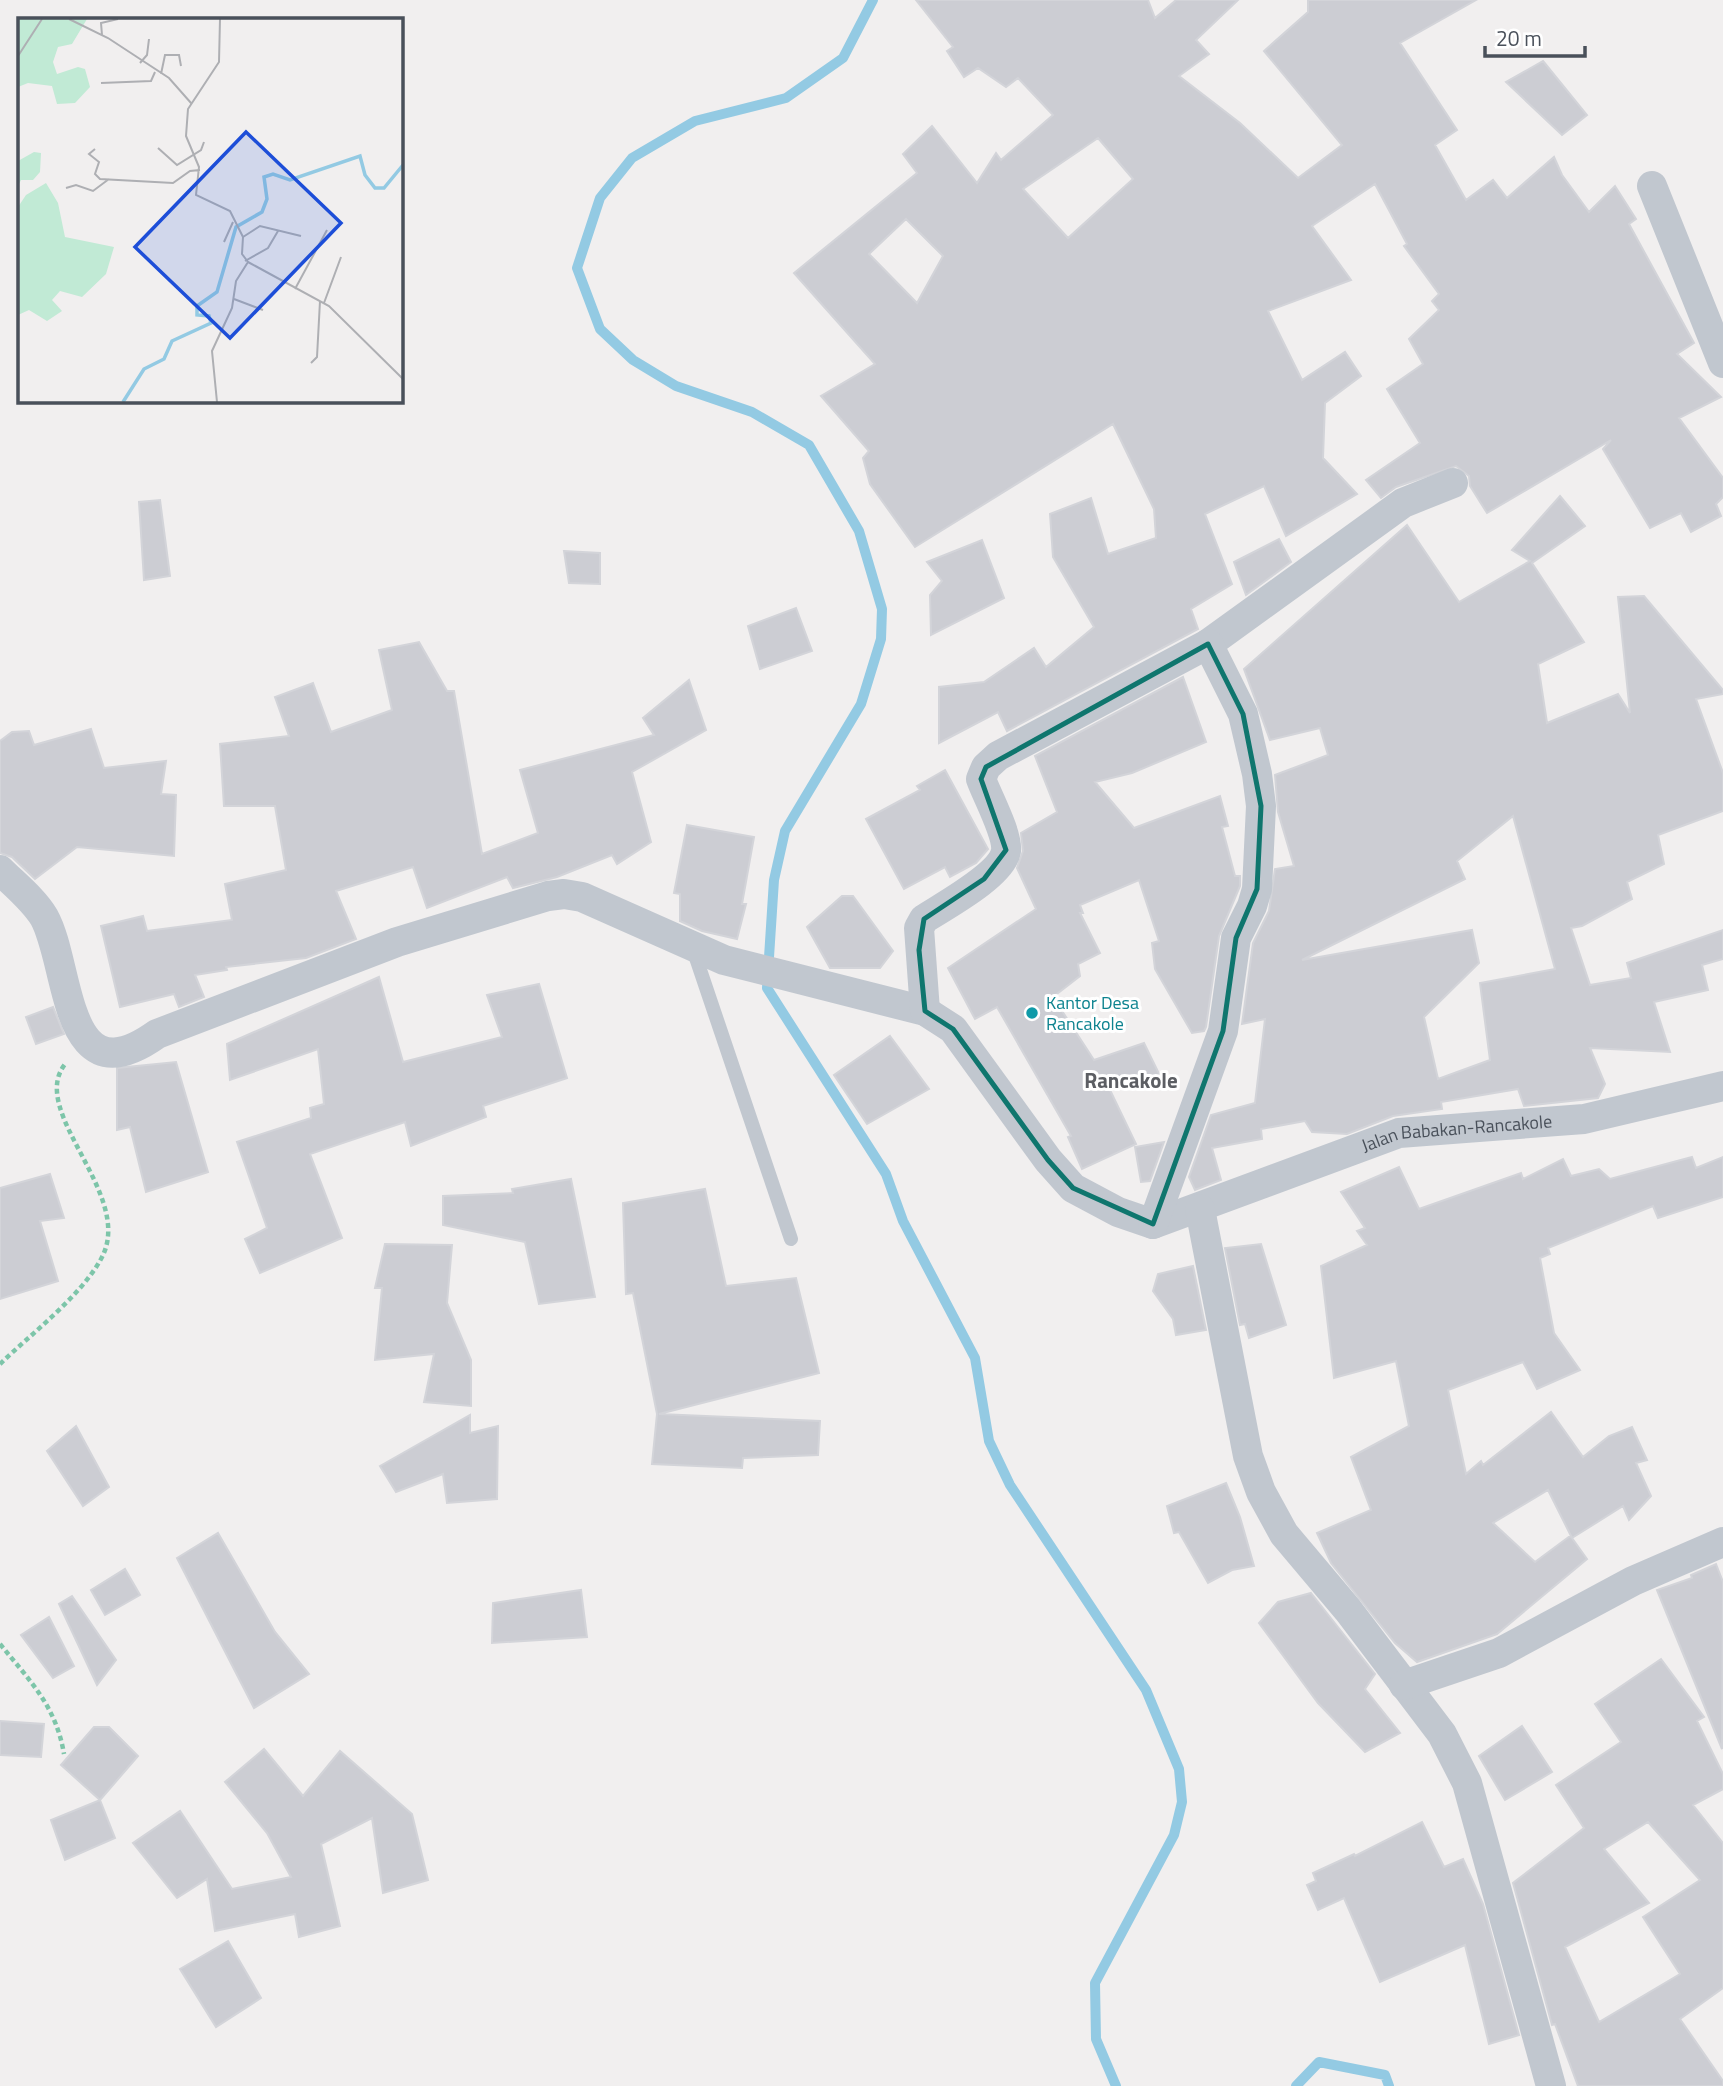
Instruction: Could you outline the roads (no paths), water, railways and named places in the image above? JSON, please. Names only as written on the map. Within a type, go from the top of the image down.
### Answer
[{"type":"street","points":[[1651,186],[1723,363]]},
{"type":"street","points":[[925,1011],[919,928],[924,919],[984,879],[1001,861],[1006,850],[1004,836],[981,779],[986,766],[998,756],[1208,644],[1404,503],[1453,483]]},
{"type":"street","points":[[0,870],[27,896],[45,919],[73,1017],[87,1039],[99,1050],[126,1051],[157,1034],[397,942],[548,896],[582,897],[724,961],[925,1011],[953,1029],[984,1067],[1048,1160],[1073,1188],[1118,1212],[1153,1224],[1223,1031],[1236,938],[1252,906],[1257,889],[1261,806],[1257,774],[1243,714],[1208,644]]},
{"type":"street","name":"Jalan Babakan-Rancakole","points":[[1153,1224],[1200,1209],[1399,1133],[1584,1119],[1723,1086]]},
{"type":"street","points":[[1200,1209],[1248,1456],[1262,1492],[1284,1534],[1441,1734],[1467,1783],[1551,2086]]},
{"type":"street","points":[[1404,1685],[1499,1653],[1633,1581],[1723,1542]]},
{"type":"lane","points":[[692,947],[792,1239]]},
{"type":"waterway","points":[[873,0],[843,58],[786,98],[695,121],[632,158],[600,198],[577,268],[600,329],[633,360],[676,386],[752,412],[809,445],[859,531],[882,609],[881,639],[861,704],[785,831],[774,880],[767,988],[886,1174],[903,1221],[975,1358],[989,1441],[1010,1485],[1146,1690],[1179,1769],[1182,1802],[1174,1835],[1095,1983],[1096,2039],[1116,2086]]},
{"type":"waterway","points":[[1296,2086],[1319,2062],[1385,2075],[1389,2086]]},
{"type":"place","name":"Kantor Desa Rancakole","points":[[1032,1013]]},
{"type":"district","name":"Rancakole","points":[[1131,1081]]}]
